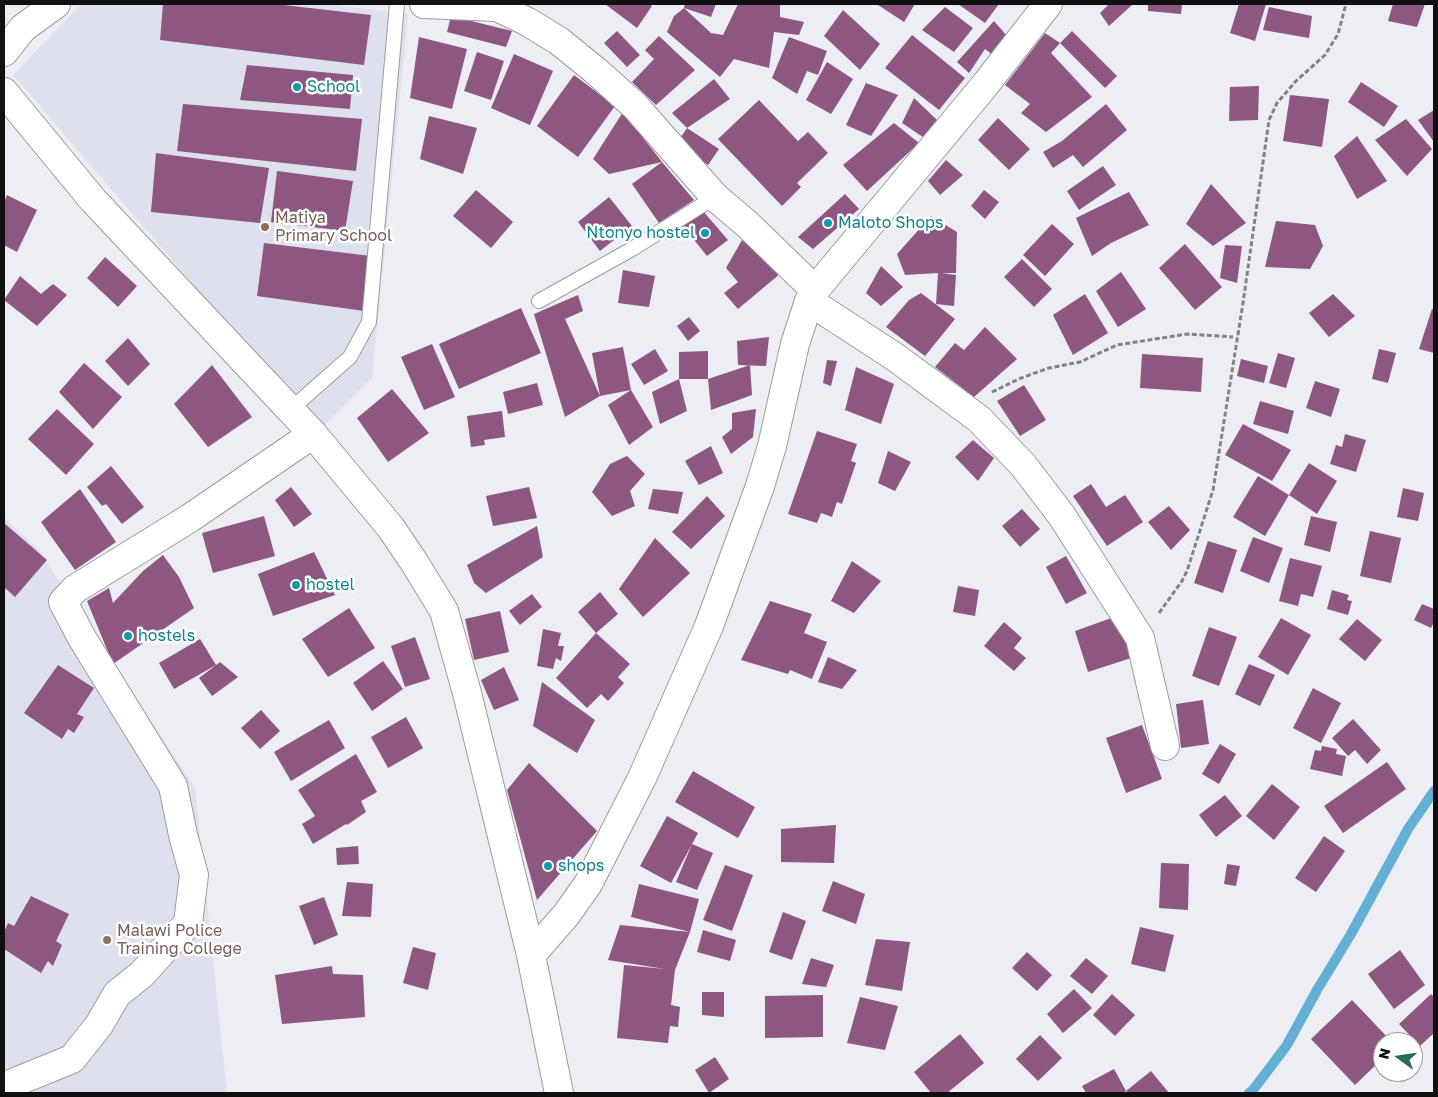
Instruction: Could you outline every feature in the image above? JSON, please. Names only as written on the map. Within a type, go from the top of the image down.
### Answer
[{"type":"street","points":[[4,52],[21,16],[56,4]]},
{"type":"street","points":[[424,4],[497,7],[528,22],[558,41],[596,71],[635,106],[715,197],[746,224],[812,296],[979,419],[1023,465],[1062,516],[1140,638],[1165,746]]},
{"type":"street","points":[[531,955],[566,915],[588,884],[642,778],[709,626],[760,486],[772,446],[795,344],[812,296],[985,85],[1048,4]]},
{"type":"street","points":[[4,92],[93,200],[313,434],[391,528],[444,611],[469,702],[531,955],[559,1093]]},
{"type":"street","points":[[11,1093],[13,1083],[72,1059],[99,1025],[117,994],[142,974],[188,922],[194,875],[172,786],[82,638],[63,602],[75,589],[190,518],[313,434]]},
{"type":"lane","points":[[290,410],[350,357],[369,322],[397,4]]},
{"type":"lane","points":[[539,301],[632,249],[715,197]]},
{"type":"path","points":[[1140,638],[1182,582],[1213,490],[1243,304],[1269,120],[1278,103],[1296,81],[1325,55],[1338,34],[1346,4]]},
{"type":"path","points":[[967,410],[995,391],[1021,378],[1049,368],[1080,362],[1117,345],[1187,334],[1233,337]]},
{"type":"shaded area","name":"Matiya Primary School","points":[[81,4],[327,4],[408,14],[372,378],[319,431],[13,75]]},
{"type":"shaded area","name":"Malawi Police Training College","points":[[4,518],[38,549],[195,788],[227,1093],[4,1093]]},
{"type":"building","points":[[163,4],[275,4],[371,15],[364,65],[160,40]]},
{"type":"building","points":[[605,4],[649,4],[652,6],[637,28]]},
{"type":"building","points":[[685,4],[716,4],[711,17],[684,8]]},
{"type":"building","points":[[738,4],[780,4],[780,17],[804,22],[799,35],[774,32],[769,68],[734,59],[720,77],[667,32],[674,16],[684,8],[711,33],[723,35]]},
{"type":"building","points":[[878,4],[915,4],[904,22]]},
{"type":"building","points":[[958,4],[999,4],[985,23]]},
{"type":"building","points":[[1109,4],[1133,4],[1109,26],[1100,13]]},
{"type":"building","points":[[1148,4],[1182,4],[1181,14],[1148,11]]},
{"type":"building","points":[[1239,4],[1266,4],[1255,41],[1230,33]]},
{"type":"building","points":[[1393,4],[1425,4],[1417,27],[1388,21]]},
{"type":"building","points":[[945,7],[973,28],[954,52],[922,30]]},
{"type":"building","points":[[1269,7],[1312,16],[1309,38],[1263,30]]},
{"type":"building","points":[[843,10],[880,44],[860,70],[824,36]]},
{"type":"building","points":[[451,16],[512,31],[506,47],[447,32]]},
{"type":"building","points":[[994,21],[1008,37],[993,55],[985,49],[969,73],[957,62]]},
{"type":"building","points":[[617,31],[640,55],[627,67],[604,43]]},
{"type":"building","points":[[1072,31],[1117,76],[1105,88],[1060,43]]},
{"type":"building","points":[[1045,33],[1060,43],[1051,53],[1092,97],[1046,132],[1021,113],[1030,104],[1005,85]]},
{"type":"building","points":[[912,35],[965,78],[939,110],[885,68]]},
{"type":"building","points":[[659,36],[695,70],[656,105],[632,82],[654,59],[645,50]]},
{"type":"building","points":[[419,37],[467,49],[452,109],[410,98]]},
{"type":"building","points":[[789,37],[827,51],[818,75],[807,71],[797,94],[772,78]]},
{"type":"building","points":[[477,52],[504,61],[491,100],[464,91]]},
{"type":"building","points":[[514,54],[553,71],[530,125],[491,108]]},
{"type":"building","points":[[827,62],[853,79],[831,114],[806,100]]},
{"type":"building","name":"School","points":[[247,65],[353,75],[350,109],[240,100]]},
{"type":"building","points":[[574,75],[615,106],[578,157],[537,126]]},
{"type":"building","points":[[714,79],[730,99],[687,128],[672,113]]},
{"type":"building","points":[[1361,82],[1398,106],[1384,127],[1348,102]]},
{"type":"building","points":[[866,83],[898,95],[871,136],[846,125]]},
{"type":"building","points":[[1259,86],[1258,120],[1229,121],[1230,87]]},
{"type":"building","points":[[1290,95],[1329,99],[1322,147],[1283,141]]},
{"type":"building","points":[[914,98],[937,120],[923,137],[902,123]]},
{"type":"building","points":[[759,100],[798,141],[808,132],[828,153],[797,183],[801,187],[782,206],[718,139]]},
{"type":"building","points":[[183,104],[362,119],[356,171],[177,151]]},
{"type":"building","points":[[1106,104],[1127,130],[1083,167],[1073,155],[1053,168],[1043,152],[1062,141]]},
{"type":"building","points":[[1434,110],[1434,142],[1418,120]]},
{"type":"building","points":[[623,112],[662,162],[609,174],[593,159]]},
{"type":"building","points":[[429,116],[477,128],[463,174],[420,159]]},
{"type":"building","points":[[998,118],[1030,149],[1009,170],[978,140]]},
{"type":"building","points":[[1406,119],[1432,149],[1407,176],[1375,140]]},
{"type":"building","points":[[894,123],[919,143],[867,191],[843,165]]},
{"type":"building","points":[[687,128],[719,149],[708,165],[676,144]]},
{"type":"building","points":[[1357,136],[1387,181],[1357,199],[1334,156]]},
{"type":"building","points":[[156,153],[269,168],[260,223],[151,212]]},
{"type":"building","points":[[946,160],[963,175],[940,195],[928,181]]},
{"type":"building","points":[[662,162],[694,200],[659,223],[632,184]]},
{"type":"building","points":[[1103,166],[1116,185],[1079,210],[1067,191]]},
{"type":"building","points":[[277,171],[353,181],[345,231],[271,222]]},
{"type":"building","points":[[1211,184],[1246,223],[1213,246],[1186,224]]},
{"type":"building","points":[[476,190],[513,222],[491,248],[453,216]]},
{"type":"building","points":[[984,190],[999,202],[985,219],[971,206]]},
{"type":"building","points":[[1129,192],[1149,225],[1111,243],[1092,256],[1076,218]]},
{"type":"building","name":"Maloto Shops","points":[[845,194],[859,209],[813,249],[798,237]]},
{"type":"building","points":[[7,195],[37,210],[17,252],[4,245],[4,202]]},
{"type":"building","points":[[609,197],[632,226],[600,251],[578,222]]},
{"type":"building","name":"Ntonyo hostel","points":[[703,211],[728,240],[707,256],[683,226]]},
{"type":"building","points":[[931,216],[957,232],[956,273],[942,273],[956,275],[954,306],[936,304],[938,273],[905,275],[897,254]]},
{"type":"building","points":[[1276,221],[1315,225],[1323,246],[1310,269],[1265,267]]},
{"type":"building","points":[[1052,224],[1074,244],[1045,276],[1023,255]]},
{"type":"building","points":[[742,240],[781,273],[738,309],[724,293],[738,282],[726,268]]},
{"type":"building","points":[[264,243],[371,256],[364,311],[257,296]]},
{"type":"building","points":[[1185,244],[1222,287],[1195,310],[1159,268]]},
{"type":"building","points":[[1225,245],[1242,246],[1237,283],[1220,278]]},
{"type":"building","points":[[105,257],[137,286],[118,307],[87,278]]},
{"type":"building","points":[[1022,259],[1052,289],[1034,307],[1004,277]]},
{"type":"building","points":[[881,266],[903,287],[881,306],[866,293]]},
{"type":"building","points":[[623,270],[655,276],[649,307],[618,303]]},
{"type":"building","points":[[1121,272],[1146,309],[1118,327],[1096,291]]},
{"type":"building","points":[[20,276],[41,294],[53,284],[67,295],[37,326],[4,300]]},
{"type":"building","points":[[921,293],[955,319],[925,356],[886,327],[909,300]]},
{"type":"building","points":[[1085,294],[1108,333],[1073,355],[1053,315]]},
{"type":"building","points":[[1333,294],[1355,316],[1329,337],[1309,313]]},
{"type":"building","points":[[578,295],[583,311],[565,319],[600,396],[565,417],[534,314]]},
{"type":"building","points":[[521,308],[541,353],[459,389],[439,344]]},
{"type":"building","points":[[1432,309],[1434,309],[1434,353],[1419,349]]},
{"type":"building","points":[[689,317],[700,331],[688,341],[677,326]]},
{"type":"building","points":[[985,327],[1017,359],[974,397],[935,367],[955,343],[964,350]]},
{"type":"building","points":[[769,337],[766,366],[738,365],[737,341]]},
{"type":"building","points":[[128,338],[150,364],[128,386],[105,361]]},
{"type":"building","points":[[432,344],[455,397],[424,410],[401,357]]},
{"type":"building","points":[[623,347],[631,390],[600,396],[592,353]]},
{"type":"building","points":[[655,349],[668,371],[644,385],[631,364]]},
{"type":"building","points":[[1379,349],[1396,353],[1388,383],[1372,379]]},
{"type":"building","points":[[708,351],[708,379],[679,379],[679,352]]},
{"type":"building","points":[[1278,353],[1295,358],[1286,388],[1269,383]]},
{"type":"building","points":[[1142,354],[1203,358],[1201,392],[1140,388]]},
{"type":"building","points":[[1241,359],[1268,366],[1264,383],[1237,376]]},
{"type":"building","points":[[827,360],[837,361],[831,386],[823,383]]},
{"type":"building","points":[[84,363],[122,397],[93,429],[59,392]]},
{"type":"building","points":[[212,365],[252,417],[208,447],[174,404]]},
{"type":"building","points":[[750,365],[752,395],[711,410],[708,379]]},
{"type":"building","points":[[856,367],[894,384],[881,424],[845,410]]},
{"type":"building","points":[[679,379],[687,411],[660,424],[652,392]]},
{"type":"building","points":[[1315,381],[1340,389],[1331,417],[1306,408]]},
{"type":"building","points":[[537,383],[543,405],[508,414],[503,392]]},
{"type":"building","points":[[1024,385],[1046,420],[1020,436],[997,401]]},
{"type":"building","points":[[392,389],[429,433],[388,462],[357,418]]},
{"type":"building","points":[[631,390],[653,427],[629,445],[608,405]]},
{"type":"building","points":[[1260,401],[1294,411],[1288,434],[1253,424]]},
{"type":"building","points":[[57,409],[94,444],[66,475],[28,439]]},
{"type":"building","points":[[756,409],[753,437],[731,454],[722,437],[732,429],[732,413]]},
{"type":"building","points":[[502,411],[505,437],[484,440],[485,445],[471,447],[467,416]]},
{"type":"building","points":[[1243,424],[1291,450],[1272,481],[1225,455]]},
{"type":"building","points":[[817,431],[857,444],[851,461],[856,463],[842,504],[837,502],[832,517],[821,513],[817,523],[788,514]]},
{"type":"building","points":[[1345,434],[1366,440],[1356,472],[1330,464],[1336,445],[1342,447]]},
{"type":"building","points":[[973,440],[994,458],[978,481],[955,457]]},
{"type":"building","points":[[711,446],[723,473],[699,485],[685,461]]},
{"type":"building","points":[[888,451],[911,462],[895,491],[878,483]]},
{"type":"building","points":[[627,456],[645,474],[630,491],[635,506],[612,516],[592,492],[610,464]]},
{"type":"building","points":[[1309,463],[1337,481],[1317,514],[1289,495]]},
{"type":"building","points":[[111,466],[144,507],[122,524],[106,504],[102,506],[87,487]]},
{"type":"building","points":[[1258,476],[1289,495],[1265,536],[1233,517]]},
{"type":"building","points":[[1091,484],[1106,507],[1125,495],[1143,522],[1107,546],[1073,496]]},
{"type":"building","points":[[291,487],[312,514],[294,527],[275,500]]},
{"type":"building","points":[[529,487],[537,518],[493,526],[486,496]]},
{"type":"building","points":[[1403,488],[1424,493],[1418,521],[1397,517]]},
{"type":"building","points":[[80,489],[116,542],[75,570],[41,522]]},
{"type":"building","points":[[653,489],[683,492],[678,514],[648,509]]},
{"type":"building","points":[[707,496],[725,516],[691,549],[672,532]]},
{"type":"building","points":[[1169,506],[1190,530],[1171,550],[1148,522]]},
{"type":"building","points":[[1022,509],[1040,529],[1020,547],[1002,526]]},
{"type":"building","points":[[264,516],[275,556],[213,573],[202,533]]},
{"type":"building","points":[[1311,516],[1337,522],[1330,552],[1304,545]]},
{"type":"building","points":[[4,523],[47,560],[15,597],[4,587]]},
{"type":"building","points":[[537,526],[543,557],[486,593],[474,583],[467,565]]},
{"type":"building","points":[[1370,531],[1401,538],[1391,583],[1360,576]]},
{"type":"building","points":[[1253,537],[1283,548],[1269,583],[1240,571]]},
{"type":"building","points":[[655,538],[690,573],[643,617],[619,589]]},
{"type":"building","points":[[1208,541],[1237,550],[1223,593],[1194,583]]},
{"type":"building","name":"hostel","points":[[314,552],[335,595],[273,616],[258,574]]},
{"type":"building","name":"hostels","points":[[163,555],[179,577],[194,608],[113,664],[87,601],[109,588],[113,603],[143,571]]},
{"type":"building","points":[[1066,556],[1087,593],[1066,604],[1046,567]]},
{"type":"building","points":[[1290,558],[1322,566],[1313,597],[1301,594],[1298,606],[1279,601]]},
{"type":"building","points":[[852,561],[881,581],[854,613],[831,601]]},
{"type":"building","points":[[958,586],[979,590],[975,616],[953,612]]},
{"type":"building","points":[[1332,590],[1349,595],[1347,600],[1352,601],[1348,615],[1327,609]]},
{"type":"building","points":[[600,592],[618,614],[596,633],[578,612]]},
{"type":"building","points":[[532,594],[542,607],[520,625],[509,611]]},
{"type":"building","points":[[770,601],[812,614],[804,633],[827,642],[812,679],[790,670],[788,674],[741,660]]},
{"type":"building","points":[[1422,604],[1434,609],[1434,622],[1431,628],[1414,620]]},
{"type":"building","points":[[349,608],[375,648],[328,677],[302,639]]},
{"type":"building","points":[[500,611],[509,652],[474,660],[465,619]]},
{"type":"building","points":[[1117,616],[1131,658],[1088,672],[1075,631]]},
{"type":"building","points":[[1281,618],[1311,635],[1288,675],[1258,657]]},
{"type":"building","points":[[1357,619],[1382,640],[1365,661],[1339,639]]},
{"type":"building","points":[[1004,622],[1022,638],[1014,648],[1026,658],[1014,671],[984,646]]},
{"type":"building","points":[[1209,627],[1237,637],[1219,686],[1192,676]]},
{"type":"building","points":[[543,629],[561,633],[558,646],[564,646],[561,661],[556,658],[553,669],[537,666]]},
{"type":"building","points":[[596,633],[630,664],[618,677],[624,683],[608,701],[601,694],[587,708],[556,678]]},
{"type":"building","points":[[415,637],[430,679],[405,687],[391,646]]},
{"type":"building","points":[[200,639],[216,665],[174,689],[159,663]]},
{"type":"building","points":[[828,657],[857,670],[842,689],[818,682]]},
{"type":"building","points":[[383,661],[403,689],[372,711],[353,683]]},
{"type":"building","points":[[220,662],[238,677],[212,696],[199,678]]},
{"type":"building","points":[[1249,664],[1275,675],[1260,706],[1235,694]]},
{"type":"building","points":[[58,665],[94,688],[77,714],[84,717],[74,733],[68,729],[62,739],[24,713]]},
{"type":"building","points":[[504,667],[519,700],[494,710],[481,680]]},
{"type":"building","points":[[542,682],[595,720],[577,753],[533,726]]},
{"type":"building","points":[[1313,688],[1341,703],[1321,743],[1293,728]]},
{"type":"building","points":[[1203,700],[1209,744],[1181,748],[1176,704]]},
{"type":"building","points":[[261,710],[280,731],[260,749],[241,728]]},
{"type":"building","points":[[406,717],[423,748],[388,768],[371,737]]},
{"type":"building","points":[[1353,719],[1381,750],[1367,764],[1355,750],[1348,756],[1332,738]]},
{"type":"building","points":[[329,720],[345,748],[291,781],[274,752]]},
{"type":"building","points":[[1142,725],[1162,779],[1126,793],[1106,738]]},
{"type":"building","points":[[1220,744],[1236,754],[1219,784],[1202,774]]},
{"type":"building","points":[[1322,746],[1337,749],[1336,754],[1346,756],[1342,776],[1310,769],[1315,750],[1321,751]]},
{"type":"building","points":[[356,754],[377,792],[361,801],[366,812],[313,844],[302,824],[315,816],[298,790]]},
{"type":"building","points":[[1387,762],[1406,789],[1343,833],[1324,806]]},
{"type":"building","name":"shops","points":[[529,763],[597,831],[537,900],[507,790]]},
{"type":"building","points":[[693,771],[755,807],[738,838],[675,802]]},
{"type":"building","points":[[1272,784],[1300,807],[1274,840],[1246,816]]},
{"type":"building","points":[[1225,795],[1242,816],[1216,837],[1199,815]]},
{"type":"building","points":[[667,816],[698,833],[671,883],[640,866]]},
{"type":"building","points":[[836,825],[834,863],[781,862],[781,829]]},
{"type":"building","points":[[1324,836],[1345,851],[1316,892],[1295,878]]},
{"type":"building","points":[[692,844],[713,853],[697,890],[676,882]]},
{"type":"building","points":[[358,846],[359,864],[337,865],[336,848]]},
{"type":"building","points":[[1161,863],[1189,864],[1188,910],[1159,908]]},
{"type":"building","points":[[1227,864],[1240,866],[1236,886],[1224,884]]},
{"type":"building","points":[[725,865],[753,875],[732,931],[703,920]]},
{"type":"building","points":[[833,881],[865,894],[856,924],[822,911]]},
{"type":"building","points":[[347,882],[373,884],[371,917],[342,916]]},
{"type":"building","points":[[639,884],[699,899],[690,932],[631,917]]},
{"type":"building","points":[[31,896],[69,914],[56,941],[62,945],[53,966],[48,961],[41,973],[4,949],[4,932],[8,923],[14,926]]},
{"type":"building","points":[[324,897],[338,935],[314,945],[299,906]]},
{"type":"building","points":[[783,912],[806,921],[792,960],[769,952]]},
{"type":"building","points":[[620,925],[690,932],[675,970],[671,1005],[680,1007],[678,1027],[670,1026],[668,1043],[617,1038],[624,965],[665,969],[608,960]]},
{"type":"building","points":[[1140,927],[1174,935],[1165,972],[1131,964]]},
{"type":"building","points":[[703,930],[736,940],[730,961],[697,952]]},
{"type":"building","points":[[876,939],[910,942],[902,991],[865,985]]},
{"type":"building","points":[[413,947],[436,953],[428,990],[403,983]]},
{"type":"building","points":[[1400,950],[1425,985],[1394,1009],[1368,974]]},
{"type":"building","points":[[1027,952],[1052,975],[1037,991],[1012,968]]},
{"type":"building","points":[[811,958],[834,965],[826,987],[802,984]]},
{"type":"building","points":[[1086,958],[1108,976],[1092,994],[1070,976]]},
{"type":"building","points":[[332,966],[333,974],[363,975],[365,1017],[282,1024],[275,975]]},
{"type":"building","points":[[1074,989],[1092,1008],[1063,1033],[1047,1014]]},
{"type":"building","points":[[702,992],[724,992],[724,1017],[702,1015]]},
{"type":"building","points":[[1112,994],[1135,1015],[1115,1036],[1093,1015]]},
{"type":"building","points":[[1431,994],[1434,997],[1434,1033],[1423,1043],[1423,1032],[1407,1032],[1399,1024]]},
{"type":"building","points":[[823,995],[823,1037],[765,1038],[765,996]]},
{"type":"building","points":[[860,997],[898,1006],[885,1050],[847,1043]]},
{"type":"building","points":[[1352,1000],[1382,1032],[1373,1032],[1373,1068],[1355,1085],[1311,1039]]},
{"type":"building","points":[[960,1034],[984,1063],[947,1093],[931,1093],[914,1072]]},
{"type":"building","points":[[1040,1035],[1062,1058],[1038,1081],[1016,1059]]},
{"type":"building","points":[[715,1057],[729,1079],[709,1093],[695,1070]]},
{"type":"building","points":[[1114,1069],[1126,1091],[1122,1093],[1086,1093],[1082,1086]]},
{"type":"building","points":[[1151,1071],[1169,1093],[1128,1093],[1126,1091]]},
{"type":"waterway","points":[[1249,1093],[1287,1045],[1351,934],[1408,829],[1434,791]]},
{"type":"place","name":"School","points":[[297,87]]},
{"type":"place","name":"Maloto Shops","points":[[828,223]]},
{"type":"place","name":"Matiya Primary School","points":[[265,227]]},
{"type":"place","name":"Ntonyo hostel","points":[[705,233]]},
{"type":"place","name":"hostel","points":[[296,585]]},
{"type":"place","name":"hostels","points":[[128,636]]},
{"type":"place","name":"shops","points":[[548,866]]},
{"type":"place","name":"Malawi Police Training College","points":[[107,940]]}]
